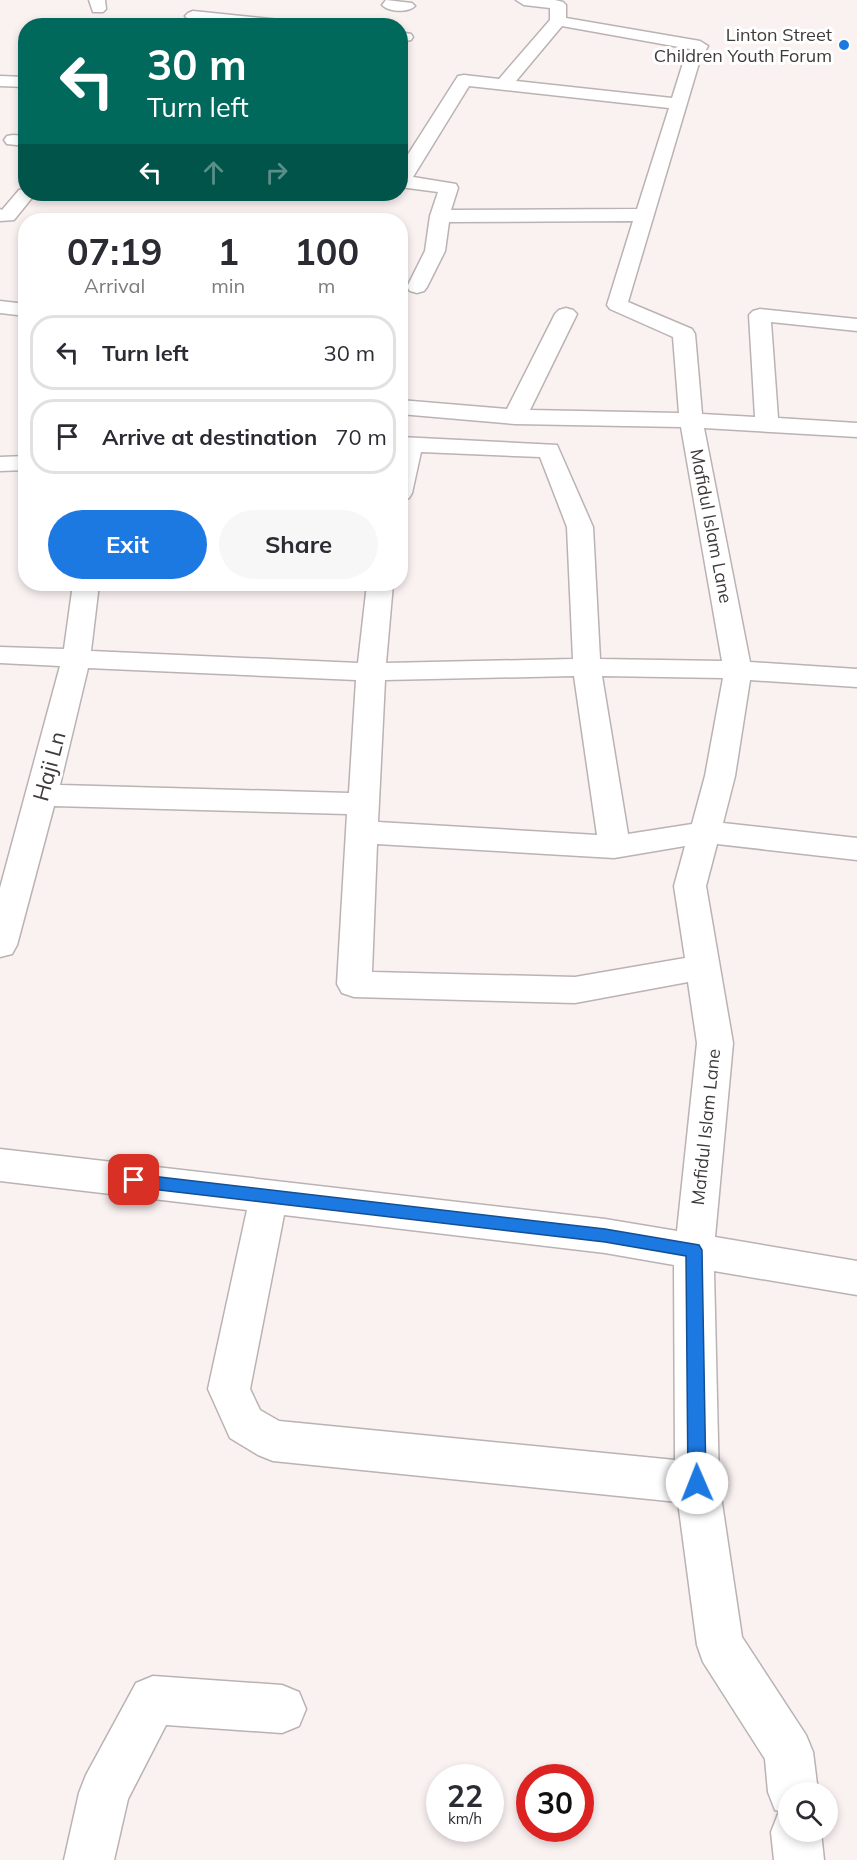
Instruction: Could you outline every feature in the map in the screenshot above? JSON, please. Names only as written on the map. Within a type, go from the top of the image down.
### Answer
[{"type":"street","points":[[191,18],[209,0]]},
{"type":"street","points":[[503,84],[558,21],[558,5],[524,0]]},
{"type":"street","name":"Mafidul Islam Lane","points":[[558,21],[700,46],[691,63],[617,305],[684,334],[690,420],[738,670],[720,776],[690,886],[715,1043],[694,1250],[697,1483],[720,1645],[789,1752],[792,1782]]},
{"type":"street","points":[[408,170],[464,80],[678,104]]},
{"type":"street","points":[[0,81],[18,82]]},
{"type":"street","points":[[408,182],[449,188],[440,216],[435,251],[417,287]]},
{"type":"street","points":[[0,215],[7,216],[20,201]]},
{"type":"street","points":[[440,216],[644,215]]},
{"type":"street","points":[[813,300],[857,306]]},
{"type":"street","points":[[0,327],[13,308]]},
{"type":"street","points":[[515,417],[566,314]]},
{"type":"street","points":[[767,425],[760,315],[857,326]]},
{"type":"street","points":[[408,408],[515,417],[690,420],[857,430]]},
{"type":"street","points":[[408,445],[549,450],[580,527],[587,667],[614,847]]},
{"type":"street","points":[[0,464],[18,463]]},
{"type":"street","name":"Haji Ln","points":[[0,945],[6,902],[42,795],[75,660],[85,591]]},
{"type":"street","points":[[379,591],[371,672],[354,984],[575,990],[703,968]]},
{"type":"street","points":[[0,655],[371,672],[587,667],[738,670],[857,678]]},
{"type":"street","points":[[42,795],[363,804]]},
{"type":"street","points":[[363,804],[363,832],[614,847],[706,832],[857,849]]},
{"type":"street","points":[[0,1165],[605,1236],[857,1278]]},
{"type":"street","points":[[268,1196],[229,1389],[245,1424],[273,1441],[697,1483]]},
{"type":"street","points":[[89,1860],[104,1793],[153,1700],[282,1709]]},
{"type":"street","points":[[797,1842],[799,1860]]},
{"type":"place","name":"Linton Street Children Youth Forum","points":[[844,45]]},
{"type":"route","points":[[134,1180],[605,1236],[694,1250],[697,1483]]}]
